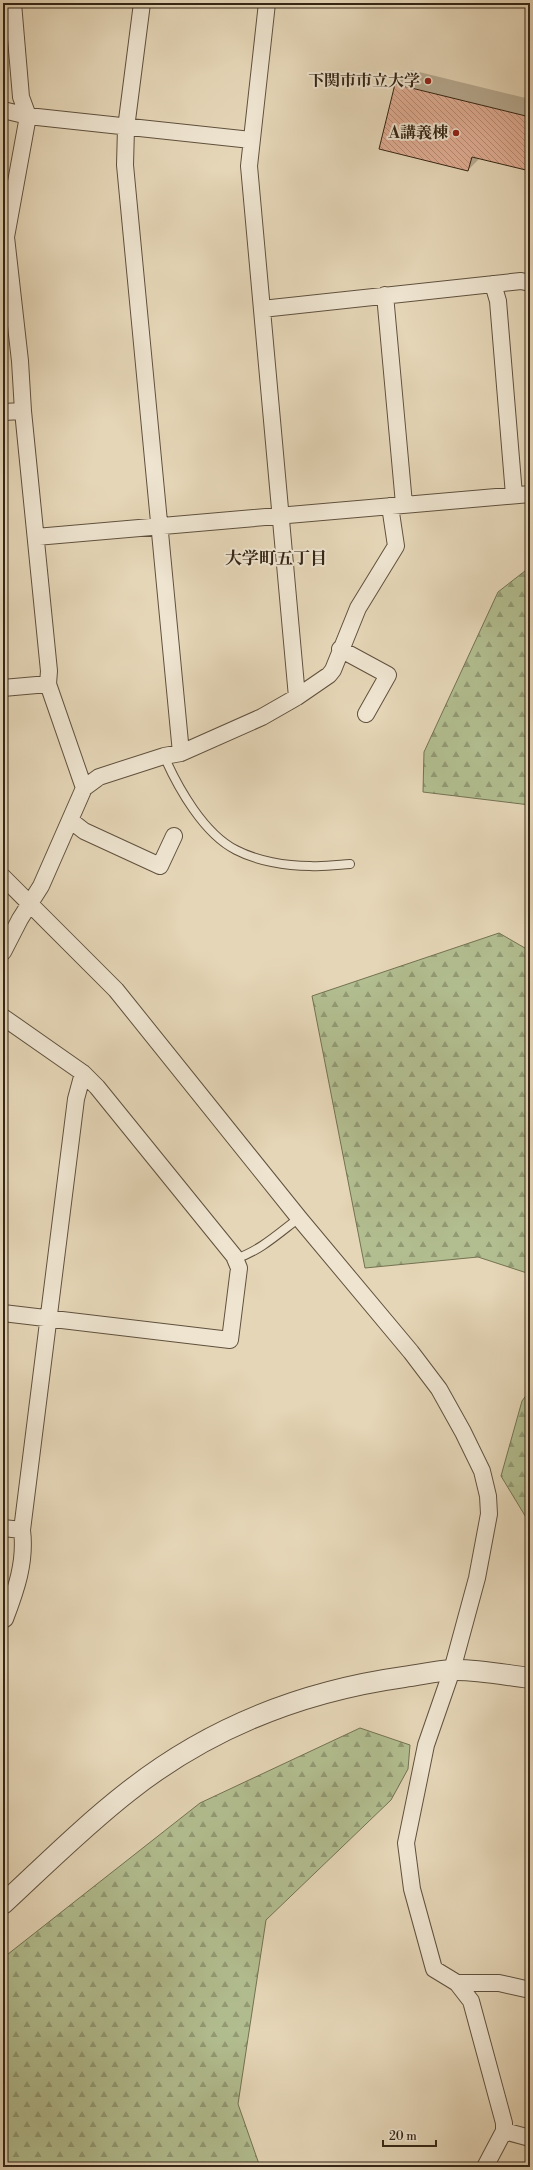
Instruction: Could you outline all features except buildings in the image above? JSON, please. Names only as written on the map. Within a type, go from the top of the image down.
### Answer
[{"type":"street","points":[[13,3],[21,97],[28,116],[6,237],[20,361],[23,411],[49,671],[48,684],[84,788]]},
{"type":"street","points":[[142,3],[126,128],[126,181],[181,753]]},
{"type":"street","points":[[267,3],[249,166],[297,697]]},
{"type":"street","points":[[3,110],[28,116],[126,128],[251,140]]},
{"type":"street","points":[[262,309],[521,280],[530,283]]},
{"type":"street","points":[[493,284],[498,301],[514,495]]},
{"type":"street","points":[[3,952],[41,886],[84,788],[99,777],[164,756],[181,753],[262,717],[297,697],[329,675],[333,670],[340,649],[358,608],[396,546],[397,505],[385,295]]},
{"type":"street","points":[[3,412],[23,411]]},
{"type":"street","points":[[36,537],[530,494]]},
{"type":"street","points":[[340,649],[388,675],[366,714]]},
{"type":"street","points":[[3,688],[48,684]]},
{"type":"street","points":[[70,820],[84,831],[160,866],[174,836]]},
{"type":"street","points":[[3,877],[116,990],[299,1218],[357,1286],[439,1389],[463,1432],[482,1472],[488,1496],[489,1514],[477,1578],[452,1670],[426,1745],[406,1842],[412,1889],[434,1969],[457,1983],[471,2001],[504,2123],[504,2132],[485,2167]]},
{"type":"street","points":[[3,1017],[83,1073],[102,1093],[236,1259],[239,1268],[230,1340],[3,1312]]},
{"type":"street","points":[[5,1619],[20,1574],[24,1542],[22,1530],[76,1098],[83,1073]]},
{"type":"street","points":[[3,1528],[22,1530]]},
{"type":"street","points":[[3,1904],[68,1843],[129,1791],[185,1753],[215,1736],[280,1706],[356,1684],[452,1670],[530,1678]]},
{"type":"street","points":[[457,1983],[499,1983],[530,1990]]},
{"type":"street","points":[[504,2132],[530,2138]]},
{"type":"lane","points":[[164,756],[173,776],[194,810],[219,837],[236,850],[265,860],[310,866],[350,864]]},
{"type":"lane","points":[[236,1259],[248,1255],[265,1244],[299,1218]]},
{"type":"green space","points":[[530,567],[530,805],[423,792],[424,752],[498,592]]},
{"type":"green space","points":[[499,933],[530,951],[530,1274],[478,1257],[365,1268],[312,996]]},
{"type":"green space","points":[[530,1390],[530,1524],[501,1476],[522,1401]]},
{"type":"green space","points":[[360,1728],[410,1745],[408,1769],[391,1800],[266,1920],[238,2104],[260,2167],[3,2167],[3,1958],[200,1803]]},
{"type":"place","name":"下関市市立大学","points":[[428,81]]},
{"type":"place","name":"A講義棟","points":[[456,133]]},
{"type":"district","name":"大学町五丁目","points":[[276,559]]}]
